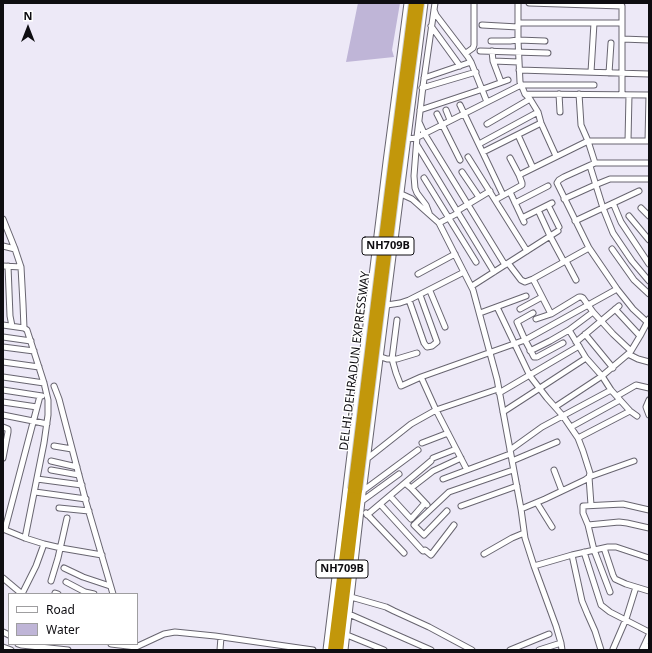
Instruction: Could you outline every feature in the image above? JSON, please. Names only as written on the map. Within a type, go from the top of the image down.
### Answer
[{"type":"highway","name":"DELHI-DEHRADUN EXPRESSWAY","points":[[335,650],[332,625],[358,490],[388,198],[413,3]]},
{"type":"highway","name":"DELHI-DEHRADUN EXPRESSWAY","points":[[335,650],[358,490],[420,3]]},
{"type":"street","points":[[332,625],[382,189],[407,3]]},
{"type":"street","points":[[335,650],[347,635],[362,508],[362,501],[358,490],[368,458],[381,357],[391,305],[403,195],[413,138],[426,3]]},
{"type":"street","points":[[435,3],[422,88],[419,121],[413,138],[494,272]]},
{"type":"street","points":[[466,53],[473,48],[474,45],[474,3]]},
{"type":"street","points":[[518,3],[519,70],[521,85],[525,94],[538,112],[541,123],[556,156]]},
{"type":"street","points":[[529,3],[622,6],[622,95]]},
{"type":"street","points":[[434,9],[436,15],[466,53],[476,72],[487,102]]},
{"type":"street","points":[[591,72],[594,23]]},
{"type":"street","points":[[482,25],[622,23]]},
{"type":"street","points":[[431,26],[460,66]]},
{"type":"street","points":[[622,39],[649,40]]},
{"type":"street","points":[[491,41],[545,41]]},
{"type":"street","points":[[609,73],[611,43]]},
{"type":"street","points":[[480,51],[548,53]]},
{"type":"street","points":[[492,51],[493,61],[502,82]]},
{"type":"street","points":[[493,61],[519,62]]},
{"type":"street","points":[[424,78],[471,62]]},
{"type":"street","points":[[519,70],[649,74]]},
{"type":"street","points":[[422,88],[476,72]]},
{"type":"street","points":[[420,110],[508,80]]},
{"type":"street","points":[[413,138],[521,85],[594,85]]},
{"type":"street","points":[[519,175],[588,141],[648,141],[649,95],[525,94]]},
{"type":"street","points":[[559,94],[560,112]]},
{"type":"street","points":[[580,94],[581,125],[588,141],[595,185],[603,208],[613,233],[632,261],[649,280]]},
{"type":"street","points":[[628,141],[629,95]]},
{"type":"street","points":[[487,124],[530,99]]},
{"type":"street","points":[[460,106],[504,195]]},
{"type":"street","points":[[446,110],[450,120]]},
{"type":"street","points":[[479,144],[538,112]]},
{"type":"street","points":[[437,114],[460,160]]},
{"type":"street","points":[[419,121],[424,133],[468,204],[507,264],[523,282],[533,279],[589,248]]},
{"type":"street","points":[[483,152],[541,123]]},
{"type":"street","points":[[518,135],[533,168]]},
{"type":"street","points":[[416,144],[414,176],[415,188],[429,214]]},
{"type":"street","points":[[468,157],[527,251]]},
{"type":"street","points":[[495,200],[522,185],[519,175],[510,158]]},
{"type":"street","points":[[555,407],[602,376],[630,353],[648,321],[633,309],[617,289],[589,248],[564,199],[558,182],[571,174],[593,165],[649,163]]},
{"type":"street","points":[[462,172],[479,198]]},
{"type":"street","points":[[424,178],[476,262]]},
{"type":"street","points":[[564,199],[610,179],[649,179]]},
{"type":"street","points":[[515,203],[548,186]]},
{"type":"street","points":[[382,189],[412,199],[439,223],[472,286],[499,391],[517,486],[524,533],[534,566],[556,626],[562,650]]},
{"type":"street","points":[[439,223],[490,191]]},
{"type":"street","points":[[575,221],[639,191]]},
{"type":"street","points":[[472,286],[559,229],[550,204],[523,220],[510,192]]},
{"type":"street","points":[[613,203],[621,222],[649,264]]},
{"type":"street","points":[[641,208],[649,216]]},
{"type":"street","points":[[538,210],[550,236],[576,280]]},
{"type":"street","points":[[629,216],[649,240]]},
{"type":"street","points":[[3,219],[21,267],[24,328]]},
{"type":"street","points":[[3,246],[15,249]]},
{"type":"street","points":[[612,250],[634,280],[649,294]]},
{"type":"street","points":[[418,274],[455,254]]},
{"type":"street","points":[[12,326],[5,266],[21,267]]},
{"type":"street","points":[[391,305],[409,300],[464,272]]},
{"type":"street","points":[[533,279],[551,314]]},
{"type":"street","points":[[397,320],[390,359],[401,386],[421,377],[525,340],[617,289]]},
{"type":"street","points":[[430,290],[445,327]]},
{"type":"street","points":[[409,300],[424,343],[427,346],[432,346],[437,342],[420,295]]},
{"type":"street","points":[[480,313],[526,296]]},
{"type":"street","points":[[520,309],[542,297]]},
{"type":"street","points":[[536,319],[551,314],[580,297],[583,298],[593,312],[630,353],[638,359],[649,362]]},
{"type":"street","points":[[497,307],[530,376],[563,416],[578,438],[590,473],[591,505]]},
{"type":"street","points":[[368,458],[416,420],[436,410],[499,391],[530,376],[577,344],[585,334],[617,308],[640,336]]},
{"type":"street","points":[[530,351],[569,330],[593,312]]},
{"type":"street","points":[[533,313],[517,321],[533,357],[535,358],[563,343]]},
{"type":"street","points":[[3,325],[24,328],[27,330],[48,396],[47,424],[38,479],[25,538]]},
{"type":"street","points":[[569,330],[586,358],[602,376],[611,390],[630,411],[637,416]]},
{"type":"street","points":[[585,334],[613,368]]},
{"type":"street","points":[[3,337],[31,341]]},
{"type":"street","points":[[3,347],[34,351]]},
{"type":"street","points":[[381,357],[397,359],[417,353]]},
{"type":"street","points":[[503,412],[586,358]]},
{"type":"street","points":[[3,362],[39,367]]},
{"type":"street","points":[[3,377],[44,383]]},
{"type":"street","points":[[421,377],[467,470]]},
{"type":"street","points":[[571,427],[619,398],[636,385],[649,388]]},
{"type":"street","points":[[54,386],[59,399],[113,593]]},
{"type":"street","points":[[3,390],[48,396]]},
{"type":"street","points":[[443,479],[510,452],[542,427],[611,390]]},
{"type":"street","points":[[40,396],[4,529],[44,544],[102,555]]},
{"type":"street","points":[[649,400],[646,407],[649,415]]},
{"type":"street","points":[[3,402],[37,407]]},
{"type":"street","points":[[578,438],[630,411]]},
{"type":"street","points":[[3,415],[47,424]]},
{"type":"street","points":[[3,427],[8,429],[3,458]]},
{"type":"street","points":[[422,443],[448,433]]},
{"type":"street","points":[[512,462],[557,442]]},
{"type":"street","points":[[54,446],[72,449]]},
{"type":"street","points":[[367,515],[432,460],[456,449]]},
{"type":"street","points":[[358,490],[418,450]]},
{"type":"street","points":[[411,488],[435,469],[461,458]]},
{"type":"street","points":[[521,509],[537,503],[589,477],[634,461]]},
{"type":"street","points":[[51,462],[77,466]]},
{"type":"street","points":[[51,470],[79,474]]},
{"type":"street","points":[[447,511],[424,535],[414,525],[447,494],[513,470]]},
{"type":"street","points":[[554,470],[562,491]]},
{"type":"street","points":[[362,501],[399,474]]},
{"type":"street","points":[[38,479],[82,485]]},
{"type":"street","points":[[406,483],[431,509]]},
{"type":"street","points":[[461,506],[517,486]]},
{"type":"street","points":[[35,492],[86,499]]},
{"type":"street","points":[[390,496],[410,519],[425,503]]},
{"type":"street","points":[[537,503],[552,527]]},
{"type":"street","points":[[380,504],[423,551],[425,550],[431,555],[454,525]]},
{"type":"street","points":[[610,592],[594,550],[588,525],[583,513],[583,506],[623,504],[649,510]]},
{"type":"street","points":[[59,508],[89,511]]},
{"type":"street","points":[[362,508],[404,553]]},
{"type":"street","points":[[51,580],[67,518]]},
{"type":"street","points":[[588,525],[619,522],[649,528]]},
{"type":"street","points":[[484,554],[524,533]]},
{"type":"street","points":[[22,593],[44,544]]},
{"type":"street","points":[[534,566],[572,555],[612,546],[649,558]]},
{"type":"street","points":[[604,548],[615,579],[649,591]]},
{"type":"street","points":[[584,552],[601,604],[610,612],[649,632]]},
{"type":"street","points":[[572,555],[582,600],[587,614],[596,631],[601,650]]},
{"type":"street","points":[[64,568],[83,577],[110,586]]},
{"type":"street","points":[[3,578],[21,593]]},
{"type":"street","points":[[66,582],[90,593]]},
{"type":"street","points":[[613,649],[626,619],[636,587]]},
{"type":"street","points":[[351,597],[390,609],[429,627],[472,650]]},
{"type":"street","points":[[349,614],[431,650]]},
{"type":"street","points":[[117,645],[129,647],[139,646],[164,634],[175,632],[313,650]]},
{"type":"street","points":[[510,650],[549,634]]},
{"type":"street","points":[[347,635],[384,650]]},
{"type":"street","points":[[644,650],[649,635]]},
{"type":"street","points":[[220,650],[221,637]]},
{"type":"street","points":[[145,643],[145,650]]},
{"type":"street","points":[[539,650],[561,643]]},
{"type":"street","points":[[21,645],[68,650]]},
{"type":"street","points":[[3,646],[11,650]]},
{"type":"street","points":[[644,650],[649,646]]},
{"type":"water","points":[[358,3],[400,3],[392,50],[394,57],[346,62]]}]
